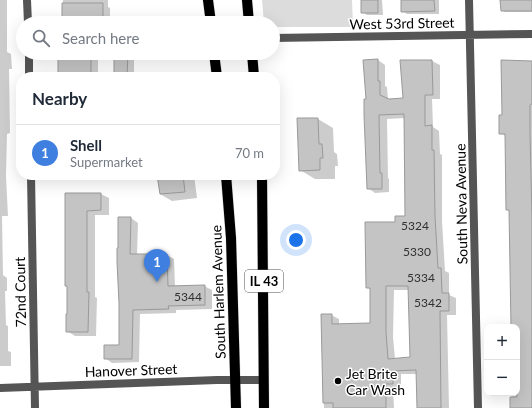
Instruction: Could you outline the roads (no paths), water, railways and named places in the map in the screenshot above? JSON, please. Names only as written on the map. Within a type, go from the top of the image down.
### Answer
[{"type":"main road","points":[[208,0],[210,16]]},
{"type":"main road","points":[[247,0],[248,16]]},
{"type":"main road","points":[[215,60],[216,72]]},
{"type":"main road","points":[[253,60],[254,72]]},
{"type":"main road","name":"South Harlem Avenue","points":[[226,180],[231,238],[236,408]]},
{"type":"main road","name":"IL 43","points":[[262,180],[264,408]]},
{"type":"street","points":[[28,0],[28,16]]},
{"type":"street","name":"South Neva Avenue","points":[[469,0],[478,408]]},
{"type":"street","name":"West 53rd Street","points":[[280,38],[532,34]]},
{"type":"street","points":[[28,60],[29,72]]},
{"type":"street","name":"72nd Court","points":[[31,180],[36,408]]},
{"type":"street","name":"Hanover Street","points":[[0,388],[236,379],[263,380]]},
{"type":"place","name":"Shell","points":[[157,282]]},
{"type":"place","name":"Jet Brite Car Wash","points":[[338,381]]}]
